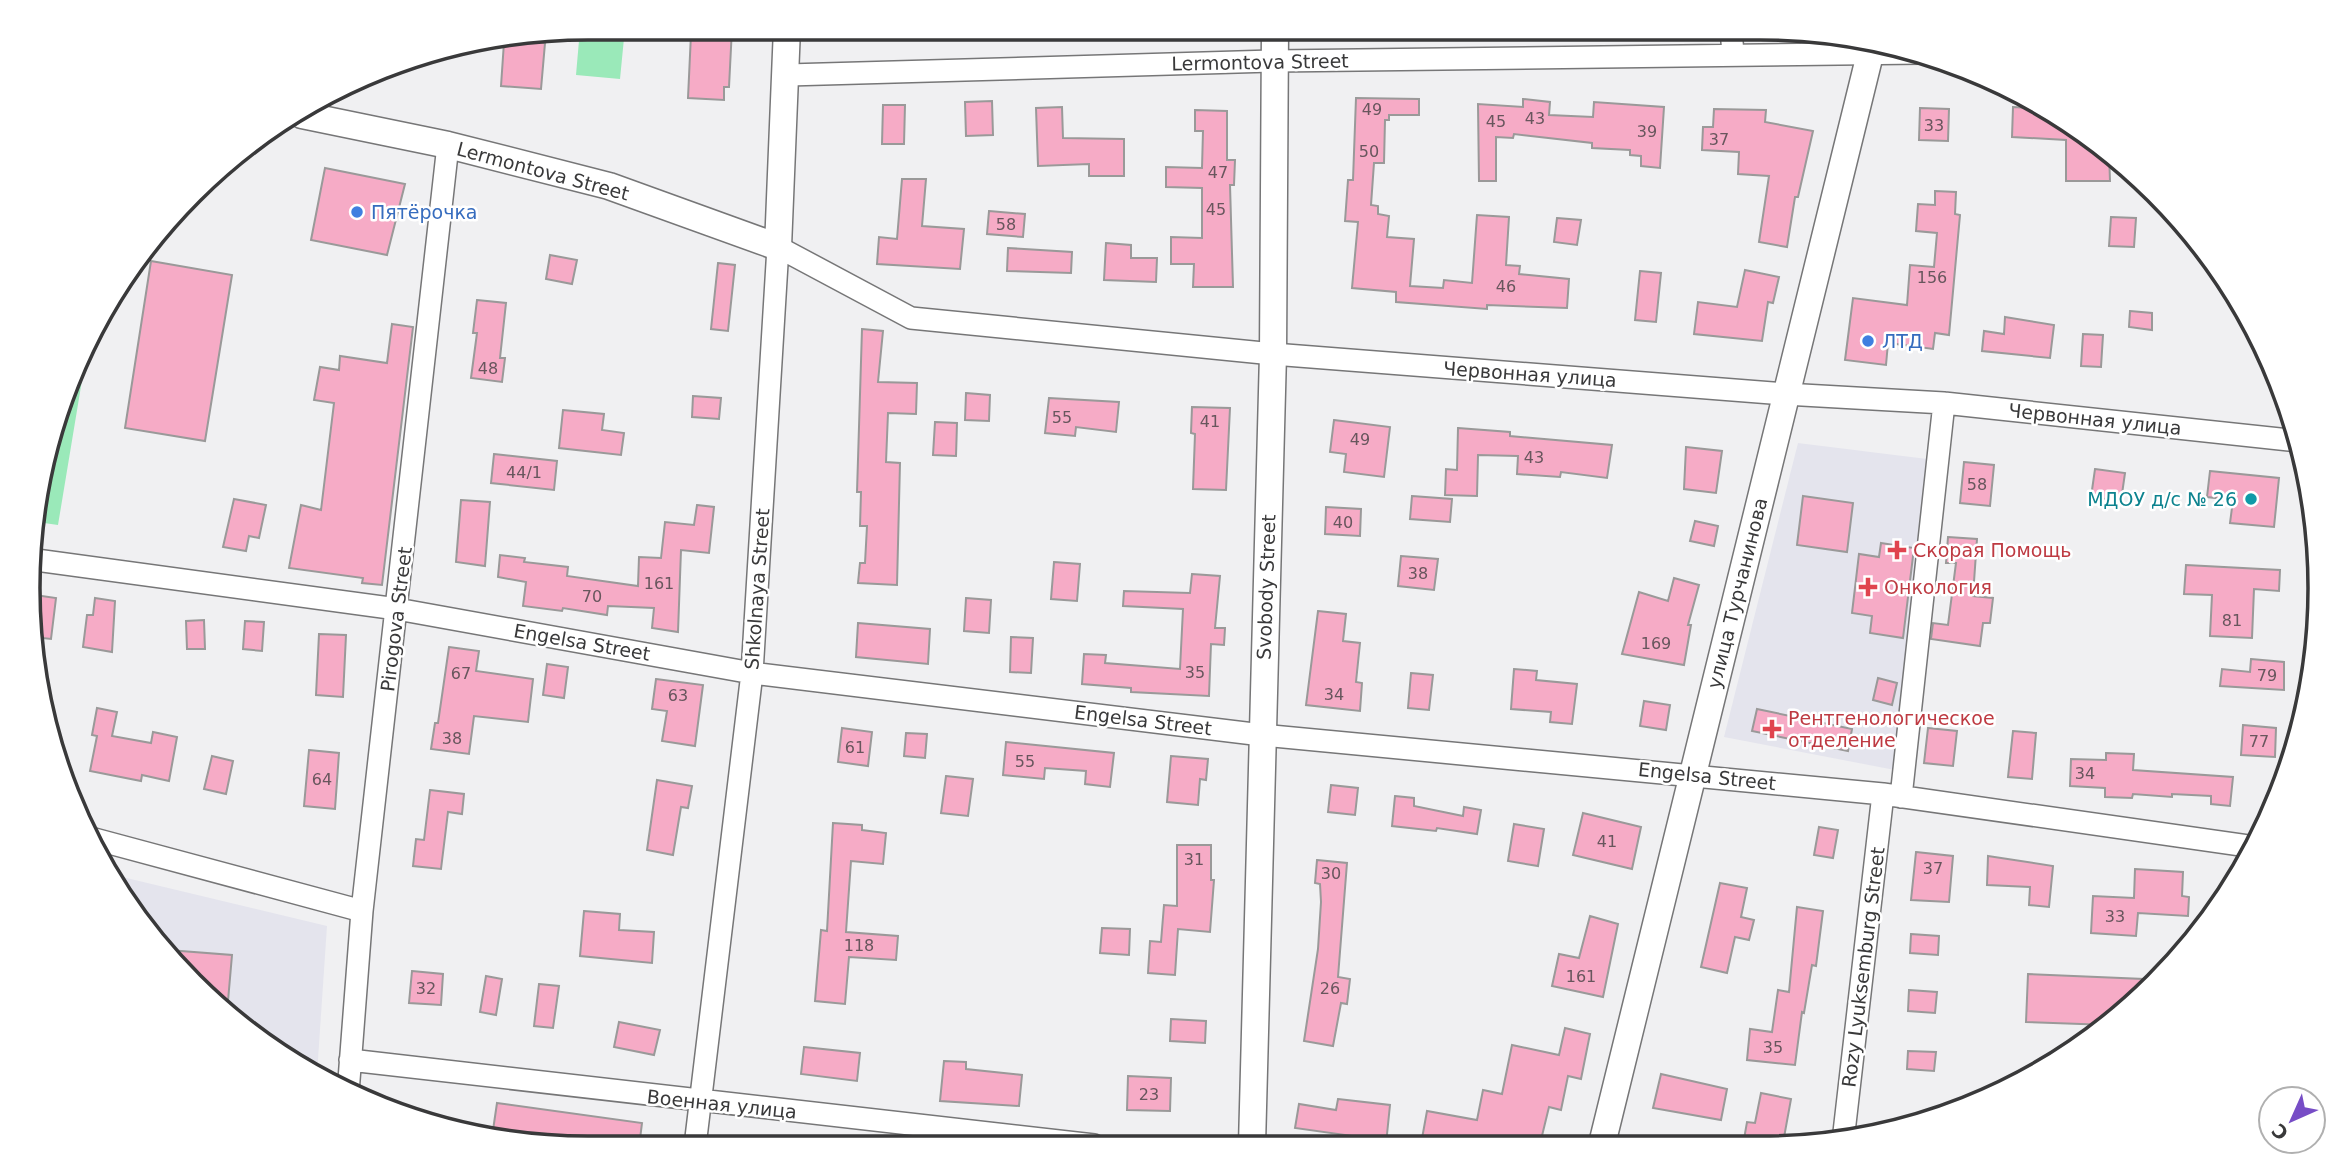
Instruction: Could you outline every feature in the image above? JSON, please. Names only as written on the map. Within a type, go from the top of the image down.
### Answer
[{"type":"street","name":"Shkolnaya Street","points":[[696,1136],[752,673],[788,40]]},
{"type":"street","name":"Svobody Street","points":[[1252,1136],[1273,354],[1275,40]]},
{"type":"street","points":[[1732,40],[1733,54]]},
{"type":"street","name":"Lermontova Street","points":[[788,75],[1275,61],[1733,54],[1850,48]]},
{"type":"street","name":"улица Турчанинова","points":[[1604,1136],[1871,52]]},
{"type":"street","name":"Lermontova Street","points":[[310,117],[448,145],[608,186],[778,247]]},
{"type":"street","name":"Pirogova Street","points":[[349,1080],[362,911],[448,145]]},
{"type":"street","name":"Червонная улица","points":[[778,247],[911,318],[1273,354],[1785,394],[1944,403],[2287,440]]},
{"type":"street","name":"Rozy Lyuksemburg Street","points":[[1845,1129],[1944,403]]},
{"type":"street","name":"Engelsa Street","points":[[41,561],[397,610],[752,673],[1262,735],[1892,795],[2243,845]]},
{"type":"street","points":[[103,841],[362,911]]},
{"type":"street","name":"Военная улица","points":[[350,1060],[1012,1136]]},
{"type":"shaded area","points":[[1798,443],[1927,459],[1900,771],[1724,737]]},
{"type":"shaded area","points":[[124,877],[327,926],[318,1064],[255,1023],[201,975],[153,921]]},
{"type":"green space","points":[[579,40],[624,40],[620,79],[576,75]]},
{"type":"green space","points":[[83,377],[58,525],[44,523],[45,517],[59,446]]},
{"type":"building","points":[[691,40],[731,40],[729,87],[724,87],[724,100],[688,98]]},
{"type":"building","points":[[545,43],[541,89],[501,86],[504,47]]},
{"type":"building","points":[[1356,98],[1419,99],[1419,115],[1389,115],[1389,120],[1385,120],[1384,163],[1374,163],[1371,205],[1378,206],[1378,214],[1389,216],[1387,237],[1414,239],[1410,286],[1443,288],[1444,280],[1472,283],[1477,215],[1509,217],[1506,265],[1520,266],[1519,274],[1569,279],[1567,308],[1487,305],[1487,309],[1396,302],[1396,292],[1352,288],[1358,222],[1345,221],[1348,180],[1353,180]]},
{"type":"building","points":[[1523,99],[1550,102],[1549,115],[1593,117],[1594,102],[1664,107],[1660,168],[1641,166],[1641,156],[1630,155],[1630,150],[1592,148],[1592,143],[1514,134],[1513,138],[1496,137],[1496,181],[1479,181],[1478,104],[1523,107]]},
{"type":"building","points":[[992,101],[993,135],[966,136],[965,102]]},
{"type":"building","points":[[883,105],[905,105],[904,144],[882,144]]},
{"type":"building","points":[[1062,107],[1063,138],[1124,139],[1124,176],[1089,176],[1089,164],[1038,166],[1036,108]]},
{"type":"building","points":[[2013,107],[2022,108],[2064,133],[2110,167],[2110,181],[2066,181],[2066,140],[2012,137]]},
{"type":"building","points":[[1920,108],[1949,109],[1948,141],[1919,140]]},
{"type":"building","points":[[1714,109],[1766,110],[1765,122],[1813,131],[1798,197],[1795,197],[1787,247],[1759,242],[1769,176],[1738,174],[1739,152],[1702,150],[1703,127],[1713,127]]},
{"type":"building","points":[[1195,110],[1227,111],[1227,160],[1235,160],[1234,185],[1230,185],[1233,287],[1193,287],[1194,264],[1171,264],[1171,237],[1202,238],[1202,188],[1166,187],[1166,167],[1202,168],[1203,131],[1195,131]]},
{"type":"building","name":"Пятёрочка","points":[[325,168],[405,184],[387,255],[311,240]]},
{"type":"building","points":[[902,179],[926,179],[922,226],[964,229],[960,269],[877,264],[879,237],[897,239]]},
{"type":"building","points":[[1935,191],[1956,192],[1955,214],[1960,215],[1949,335],[1935,333],[1933,349],[1888,343],[1886,365],[1845,360],[1853,298],[1907,305],[1910,265],[1934,267],[1937,233],[1916,231],[1918,204],[1935,205]]},
{"type":"building","points":[[989,211],[1025,214],[1023,237],[987,234]]},
{"type":"building","points":[[2111,217],[2136,218],[2134,247],[2109,246]]},
{"type":"building","points":[[1557,218],[1581,220],[1577,245],[1554,242]]},
{"type":"building","points":[[1106,243],[1131,245],[1131,258],[1157,258],[1156,282],[1104,280]]},
{"type":"building","points":[[1008,248],[1072,252],[1071,273],[1007,271]]},
{"type":"building","points":[[550,255],[577,260],[572,284],[546,279]]},
{"type":"building","points":[[151,261],[232,275],[205,441],[125,428]]},
{"type":"building","points":[[718,263],[735,265],[728,331],[711,329]]},
{"type":"building","points":[[1745,270],[1779,277],[1773,303],[1768,302],[1762,341],[1694,334],[1698,302],[1737,307]]},
{"type":"building","points":[[1640,271],[1661,273],[1656,322],[1635,320]]},
{"type":"building","points":[[477,300],[506,303],[500,358],[505,358],[502,382],[471,378],[477,333],[473,333]]},
{"type":"building","points":[[2130,311],[2152,313],[2152,330],[2129,327]]},
{"type":"building","points":[[2005,317],[2054,325],[2050,358],[1982,351],[1984,331],[2004,334]]},
{"type":"building","points":[[392,324],[413,327],[382,585],[362,583],[363,578],[289,568],[301,505],[321,510],[334,403],[314,400],[320,367],[339,370],[340,356],[387,363]]},
{"type":"building","points":[[862,329],[883,331],[878,382],[917,383],[916,414],[888,413],[886,462],[900,463],[897,585],[858,583],[860,563],[865,563],[867,526],[860,526],[861,492],[857,492]]},
{"type":"building","points":[[2083,334],[2103,335],[2101,367],[2081,366]]},
{"type":"building","points":[[966,393],[990,395],[989,421],[965,420]]},
{"type":"building","points":[[693,396],[721,398],[719,419],[692,417]]},
{"type":"building","points":[[1049,398],[1119,402],[1116,432],[1076,427],[1075,436],[1045,433]]},
{"type":"building","points":[[1192,407],[1230,408],[1226,490],[1193,489],[1195,434],[1191,433]]},
{"type":"building","points":[[563,410],[604,414],[602,430],[624,433],[621,455],[559,448]]},
{"type":"building","points":[[1334,420],[1390,427],[1384,477],[1344,472],[1346,454],[1330,452]]},
{"type":"building","points":[[935,422],[957,423],[956,456],[933,455]]},
{"type":"building","points":[[1458,428],[1510,432],[1510,436],[1612,445],[1607,478],[1561,472],[1560,477],[1517,474],[1518,456],[1478,455],[1477,496],[1445,495],[1446,469],[1457,470]]},
{"type":"building","points":[[1686,447],[1722,451],[1716,493],[1684,489]]},
{"type":"building","points":[[494,454],[557,461],[554,490],[491,483]]},
{"type":"building","points":[[1964,462],[1994,465],[1990,506],[1960,503]]},
{"type":"building","points":[[2095,469],[2125,473],[2121,501],[2091,497]]},
{"type":"building","name":"МДОУ д/с № 26","points":[[2210,471],[2279,478],[2274,527],[2230,523],[2233,500],[2207,497]]},
{"type":"building","points":[[1412,496],[1452,499],[1450,522],[1410,519]]},
{"type":"building","points":[[1803,496],[1853,503],[1847,552],[1797,545]]},
{"type":"building","points":[[234,499],[266,505],[259,538],[249,536],[246,551],[223,547]]},
{"type":"building","points":[[461,500],[490,502],[485,566],[456,562]]},
{"type":"building","points":[[697,505],[714,507],[709,553],[681,550],[678,632],[652,628],[654,608],[608,606],[607,615],[563,608],[562,611],[523,606],[526,582],[498,577],[500,555],[525,558],[524,562],[568,567],[567,576],[638,586],[639,557],[661,558],[665,522],[694,525]]},
{"type":"building","points":[[1326,507],[1361,509],[1360,536],[1325,534]]},
{"type":"building","points":[[1695,521],[1718,526],[1714,546],[1690,541]]},
{"type":"building","points":[[1948,537],[1977,539],[1973,596],[1993,598],[1990,623],[1983,623],[1980,646],[1931,639],[1933,623],[1948,625],[1956,563],[1946,563]]},
{"type":"building","points":[[1881,543],[1914,548],[1903,638],[1870,633],[1872,616],[1852,613],[1859,554],[1879,557]]},
{"type":"building","points":[[1401,556],[1438,559],[1434,590],[1398,586]]},
{"type":"building","points":[[1054,562],[1080,564],[1077,601],[1051,599]]},
{"type":"building","points":[[2186,565],[2280,570],[2279,591],[2254,589],[2252,638],[2210,636],[2212,595],[2184,594]]},
{"type":"building","points":[[1192,574],[1220,576],[1215,628],[1225,628],[1224,645],[1211,644],[1209,696],[1131,692],[1131,688],[1082,684],[1084,654],[1106,655],[1105,663],[1180,669],[1183,609],[1123,606],[1124,591],[1190,593]]},
{"type":"building","points":[[1674,578],[1699,585],[1688,625],[1691,625],[1684,665],[1622,654],[1639,592],[1668,601]]},
{"type":"building","points":[[40,596],[56,598],[51,639],[43,638]]},
{"type":"building","points":[[95,598],[115,601],[112,652],[83,647],[87,615],[93,615]]},
{"type":"building","points":[[966,598],[991,600],[989,633],[964,631]]},
{"type":"building","points":[[1318,611],[1346,614],[1343,641],[1360,643],[1356,682],[1362,683],[1360,711],[1306,705]]},
{"type":"building","points":[[204,620],[205,649],[187,649],[186,621]]},
{"type":"building","points":[[245,621],[264,622],[262,651],[243,649]]},
{"type":"building","points":[[858,623],[930,629],[928,664],[856,657]]},
{"type":"building","points":[[319,634],[346,635],[343,697],[316,695]]},
{"type":"building","points":[[1011,637],[1033,638],[1031,673],[1010,672]]},
{"type":"building","points":[[449,647],[479,651],[476,671],[533,679],[528,722],[474,716],[469,754],[431,749],[435,723],[438,723]]},
{"type":"building","points":[[2251,659],[2284,662],[2284,690],[2220,686],[2222,669],[2250,672]]},
{"type":"building","points":[[547,664],[568,667],[564,698],[543,695]]},
{"type":"building","points":[[1514,669],[1537,671],[1536,680],[1577,684],[1572,724],[1550,722],[1551,712],[1511,709]]},
{"type":"building","points":[[1411,673],[1433,675],[1429,710],[1408,708]]},
{"type":"building","points":[[1878,678],[1897,683],[1892,705],[1873,700]]},
{"type":"building","points":[[656,679],[703,685],[695,746],[662,741],[667,711],[652,709]]},
{"type":"building","points":[[1644,701],[1670,705],[1666,730],[1640,726]]},
{"type":"building","points":[[97,708],[117,712],[112,736],[151,743],[153,732],[177,737],[169,781],[142,775],[141,781],[90,771],[97,736],[92,735]]},
{"type":"building","points":[[1757,709],[1852,729],[1848,751],[1752,731]]},
{"type":"building","points":[[2243,725],[2276,728],[2275,757],[2241,755]]},
{"type":"building","points":[[842,728],[872,732],[868,766],[838,762]]},
{"type":"building","points":[[1928,728],[1957,731],[1953,766],[1924,763]]},
{"type":"building","points":[[2013,731],[2036,733],[2032,779],[2008,777]]},
{"type":"building","points":[[906,733],[927,734],[925,758],[904,756]]},
{"type":"building","points":[[1006,742],[1114,753],[1110,787],[1085,784],[1086,771],[1045,768],[1044,779],[1003,775]]},
{"type":"building","points":[[309,750],[339,753],[335,809],[304,806]]},
{"type":"building","points":[[2106,753],[2134,754],[2133,770],[2233,777],[2230,806],[2211,804],[2211,796],[2133,794],[2132,798],[2105,797],[2105,788],[2070,786],[2071,759],[2106,760]]},
{"type":"building","points":[[212,756],[233,761],[226,794],[204,789]]},
{"type":"building","points":[[1171,756],[1208,759],[1206,780],[1200,779],[1198,805],[1167,802]]},
{"type":"building","points":[[946,776],[973,779],[968,816],[941,813]]},
{"type":"building","points":[[657,780],[692,786],[688,808],[681,807],[673,855],[647,850]]},
{"type":"building","points":[[1331,785],[1358,788],[1355,815],[1328,812]]},
{"type":"building","points":[[430,790],[464,794],[462,814],[448,812],[441,869],[413,866],[416,839],[424,840]]},
{"type":"building","points":[[1395,796],[1414,798],[1414,806],[1463,816],[1464,807],[1481,810],[1477,834],[1437,828],[1436,831],[1392,826]]},
{"type":"building","points":[[1583,813],[1641,827],[1632,869],[1573,855]]},
{"type":"building","points":[[833,823],[862,825],[862,830],[886,833],[883,864],[851,861],[846,932],[898,936],[896,960],[849,957],[845,1004],[815,1001],[821,930],[827,931]]},
{"type":"building","points":[[1514,824],[1544,829],[1538,866],[1508,861]]},
{"type":"building","points":[[1819,827],[1838,830],[1833,858],[1814,855]]},
{"type":"building","points":[[1177,845],[1211,845],[1211,880],[1214,880],[1210,932],[1178,929],[1175,975],[1148,973],[1150,941],[1161,942],[1164,905],[1177,906]]},
{"type":"building","points":[[1916,852],[1953,856],[1949,902],[1911,900]]},
{"type":"building","points":[[1988,856],[2053,866],[2049,907],[2029,905],[2030,887],[1987,885]]},
{"type":"building","points":[[1317,860],[1347,863],[1338,977],[1350,979],[1347,1004],[1341,1003],[1333,1046],[1304,1041],[1318,949],[1321,902],[1320,884],[1315,883]]},
{"type":"building","points":[[2135,869],[2183,872],[2182,896],[2189,897],[2188,916],[2138,913],[2136,936],[2091,933],[2093,896],[2134,898]]},
{"type":"building","points":[[1720,883],[1747,888],[1741,917],[1754,920],[1749,940],[1735,937],[1727,973],[1701,967]]},
{"type":"building","points":[[1797,907],[1823,911],[1816,966],[1812,965],[1804,1013],[1802,1012],[1795,1065],[1747,1060],[1750,1029],[1772,1032],[1778,990],[1789,992]]},
{"type":"building","points":[[584,911],[620,914],[619,930],[654,932],[652,963],[580,956]]},
{"type":"building","points":[[1590,916],[1618,924],[1603,997],[1552,986],[1559,954],[1579,958]]},
{"type":"building","points":[[1102,928],[1130,929],[1129,955],[1100,953]]},
{"type":"building","points":[[1911,934],[1939,936],[1938,955],[1910,953]]},
{"type":"building","points":[[178,951],[232,955],[228,1001]]},
{"type":"building","points":[[412,971],[443,974],[441,1005],[409,1003]]},
{"type":"building","points":[[2028,974],[2143,979],[2091,1024],[2026,1022]]},
{"type":"building","points":[[486,976],[502,979],[496,1015],[480,1012]]},
{"type":"building","points":[[539,984],[559,986],[553,1028],[534,1026]]},
{"type":"building","points":[[1909,990],[1937,992],[1935,1013],[1908,1011]]},
{"type":"building","points":[[1171,1019],[1206,1021],[1205,1043],[1170,1041]]},
{"type":"building","points":[[619,1022],[660,1030],[654,1055],[614,1047]]},
{"type":"building","points":[[1565,1028],[1590,1034],[1581,1079],[1568,1076],[1561,1110],[1549,1107],[1542,1136],[1422,1136],[1427,1111],[1477,1120],[1483,1090],[1502,1094],[1512,1045],[1559,1055]]},
{"type":"building","points":[[804,1047],[860,1053],[857,1081],[801,1074]]},
{"type":"building","points":[[1908,1051],[1936,1052],[1934,1071],[1907,1069]]},
{"type":"building","points":[[944,1061],[966,1062],[966,1069],[1022,1075],[1019,1106],[940,1101]]},
{"type":"building","points":[[1661,1074],[1727,1089],[1721,1120],[1653,1108]]},
{"type":"building","points":[[1128,1076],[1171,1078],[1170,1111],[1127,1110]]},
{"type":"building","points":[[1761,1093],[1791,1099],[1784,1135],[1745,1136],[1747,1122],[1755,1123]]},
{"type":"building","points":[[1338,1099],[1390,1105],[1387,1136],[1353,1136],[1295,1128],[1299,1104],[1336,1110]]},
{"type":"building","points":[[497,1103],[642,1123],[640,1136],[552,1135],[493,1127]]},
{"type":"place","name":"Пятёрочка","points":[[357,212]]},
{"type":"place","name":"ЛТД","points":[[1868,341]]},
{"type":"place","name":"МДОУ д/с № 26","points":[[2251,499]]},
{"type":"place","name":"Скорая Помощь","points":[[1897,550]]},
{"type":"place","name":"Онкология","points":[[1868,587]]},
{"type":"place","name":"Рентгенологическое отделение","points":[[1772,729]]}]
